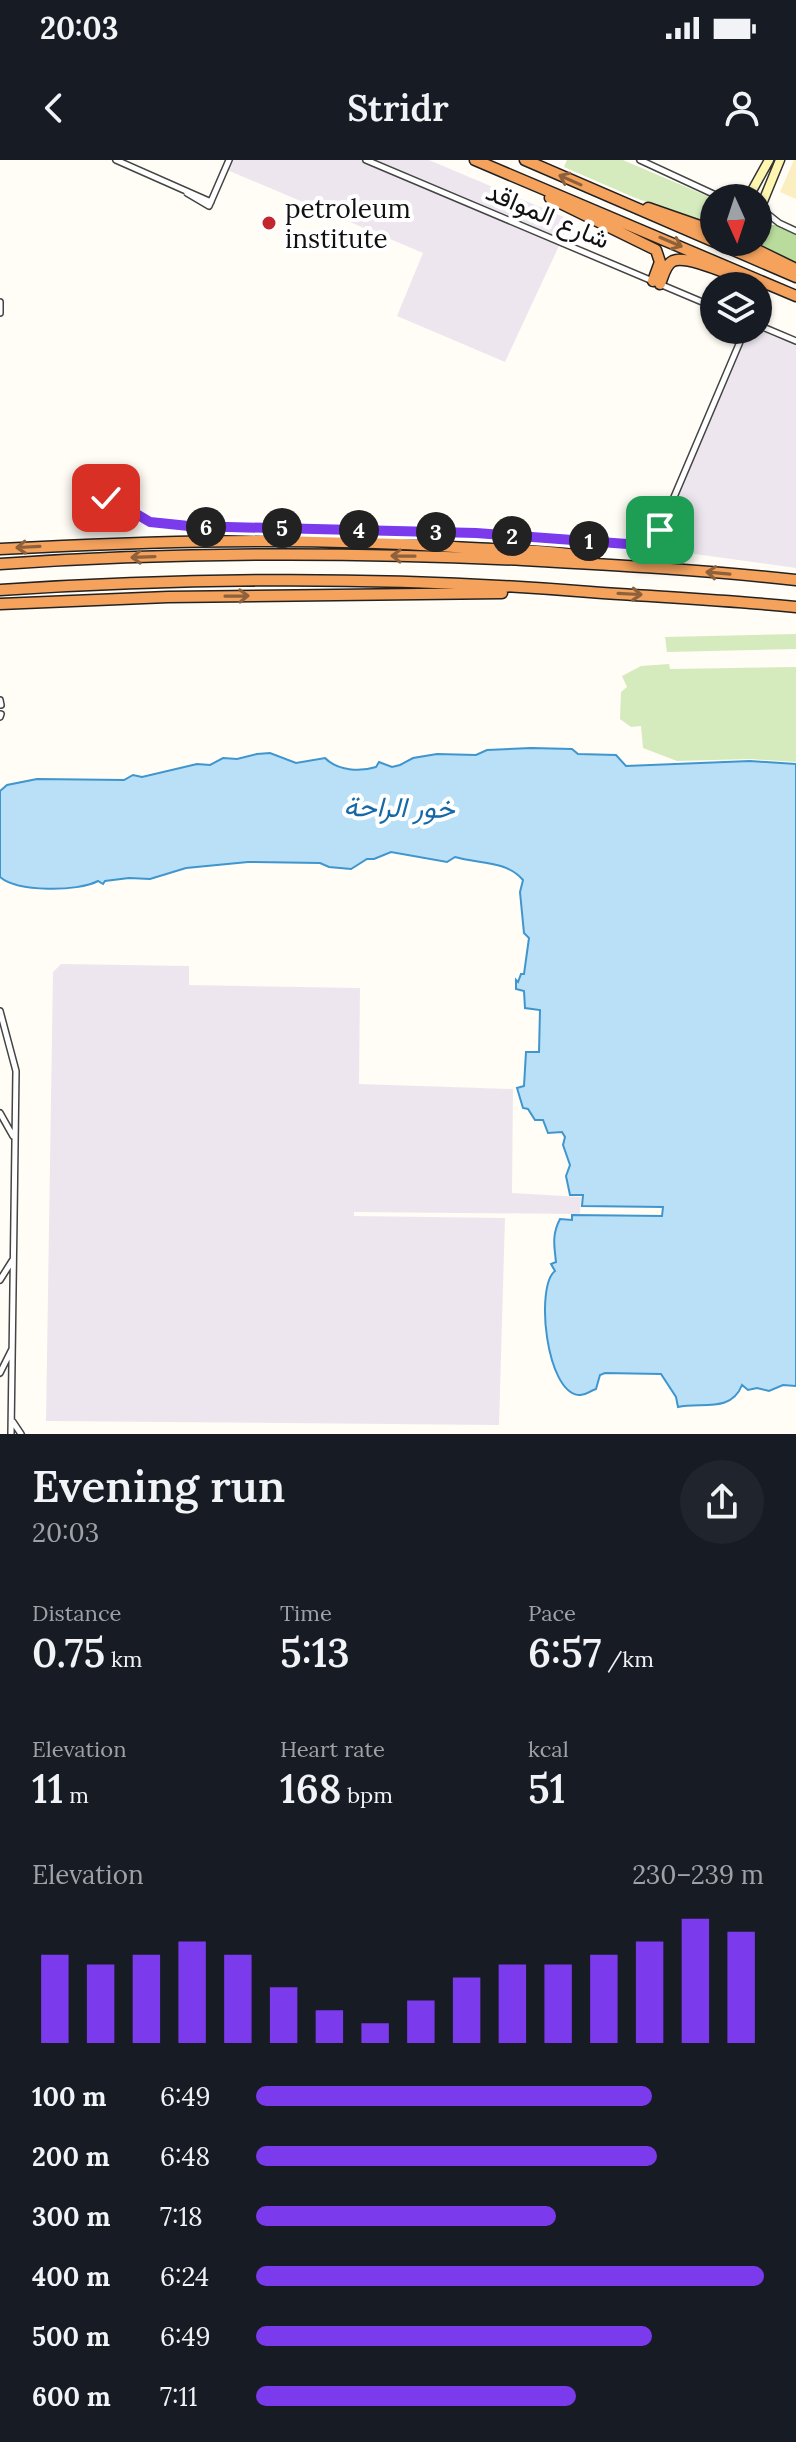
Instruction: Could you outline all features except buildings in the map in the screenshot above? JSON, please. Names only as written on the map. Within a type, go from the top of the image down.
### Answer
[{"type":"highway","points":[[475,160],[796,296]]},
{"type":"highway","points":[[525,160],[796,277]]},
{"type":"highway","points":[[496,168],[527,187],[656,250],[660,262],[656,282]]},
{"type":"highway","points":[[609,197],[700,226]]},
{"type":"highway","points":[[769,256],[796,269]]},
{"type":"highway","points":[[656,282],[670,263],[682,260],[781,289]]},
{"type":"highway","points":[[0,549],[163,541],[323,541],[579,556],[612,565]]},
{"type":"highway","points":[[0,564],[305,555],[442,557],[612,565],[796,580]]},
{"type":"highway","points":[[0,590],[183,582],[340,581],[552,588],[796,607]]},
{"type":"highway","points":[[0,606],[183,597],[591,592]]},
{"type":"main road","points":[[756,184],[769,160]]},
{"type":"main road","points":[[770,184],[780,160]]},
{"type":"street","points":[[116,160],[210,204],[229,160]]},
{"type":"street","name":"شارع المواقد","points":[[366,160],[700,301]]},
{"type":"street","points":[[640,160],[700,188]]},
{"type":"street","points":[[772,216],[779,223]]},
{"type":"street","points":[[772,222],[796,231]]},
{"type":"street","points":[[0,302],[0,313]]},
{"type":"street","points":[[772,331],[796,341]]},
{"type":"street","points":[[123,517],[128,509],[127,500],[112,494],[104,500],[102,508],[113,520],[123,517],[189,526],[476,533],[641,545],[660,530],[739,344]]},
{"type":"street","points":[[128,509],[150,522]]},
{"type":"street","points":[[0,1012],[16,1071],[11,1434]]},
{"type":"street","points":[[0,1113],[15,1141]]},
{"type":"street","points":[[0,1280],[14,1259]]},
{"type":"street","points":[[0,1373],[13,1348]]},
{"type":"street","points":[[11,1414],[15,1428],[21,1434]]},
{"type":"shaded area","points":[[229,160],[429,160],[571,220],[505,362],[397,316],[423,253],[225,169]]},
{"type":"shaded area","points":[[772,331],[796,341],[796,568],[658,549],[739,344],[772,344]]},
{"type":"shaded area","points":[[61,964],[189,966],[189,985],[360,988],[359,1084],[513,1089],[512,1193],[581,1197],[580,1214],[354,1212],[354,1216],[505,1218],[499,1425],[46,1421],[53,972]]},
{"type":"green space","points":[[567,160],[623,160],[700,193],[700,222],[633,197],[564,167]]},
{"type":"green space","points":[[772,225],[796,234],[796,264],[772,251]]},
{"type":"green space","points":[[796,634],[796,649],[667,652],[665,637]]},
{"type":"green space","points":[[669,664],[670,669],[796,667],[796,762],[750,759],[677,761],[643,748],[641,726],[631,727],[620,719],[621,692],[627,687],[622,676],[641,666]]},
{"type":"sand","points":[[796,160],[796,199],[780,192]]},
{"type":"water","name":"خور الراحة","points":[[531,748],[616,755],[626,766],[750,761],[796,764],[796,1386],[783,1385],[769,1391],[757,1388],[748,1390],[742,1385],[731,1400],[723,1403],[678,1407],[676,1397],[661,1374],[605,1373],[600,1375],[596,1389],[581,1395],[568,1390],[559,1377],[547,1338],[545,1316],[549,1281],[555,1271],[551,1264],[556,1262],[554,1245],[560,1219],[572,1220],[572,1215],[662,1216],[663,1207],[582,1206],[583,1195],[570,1195],[566,1176],[570,1165],[562,1132],[548,1133],[543,1120],[535,1120],[528,1109],[523,1108],[517,1088],[524,1086],[526,1052],[539,1052],[540,1010],[525,1008],[524,991],[516,989],[516,980],[518,982],[524,974],[529,938],[524,933],[520,892],[523,880],[516,874],[500,866],[455,857],[447,862],[391,852],[367,859],[351,869],[320,863],[248,862],[186,868],[150,879],[129,878],[105,881],[103,884],[98,881],[63,889],[20,886],[0,877],[0,791],[7,785],[37,779],[124,780],[133,775],[142,777],[197,764],[210,765],[223,758],[237,759],[270,753],[296,763],[325,758],[336,766],[363,770],[376,767],[379,762],[392,767],[413,758],[437,754],[476,755],[487,750]]},
{"type":"place","name":"petroleum institute","points":[[269,223]]},
{"type":"route","points":[[106,498],[115,494],[122,496],[128,503],[128,509],[150,522],[189,526],[476,533],[641,545],[660,530]]}]
